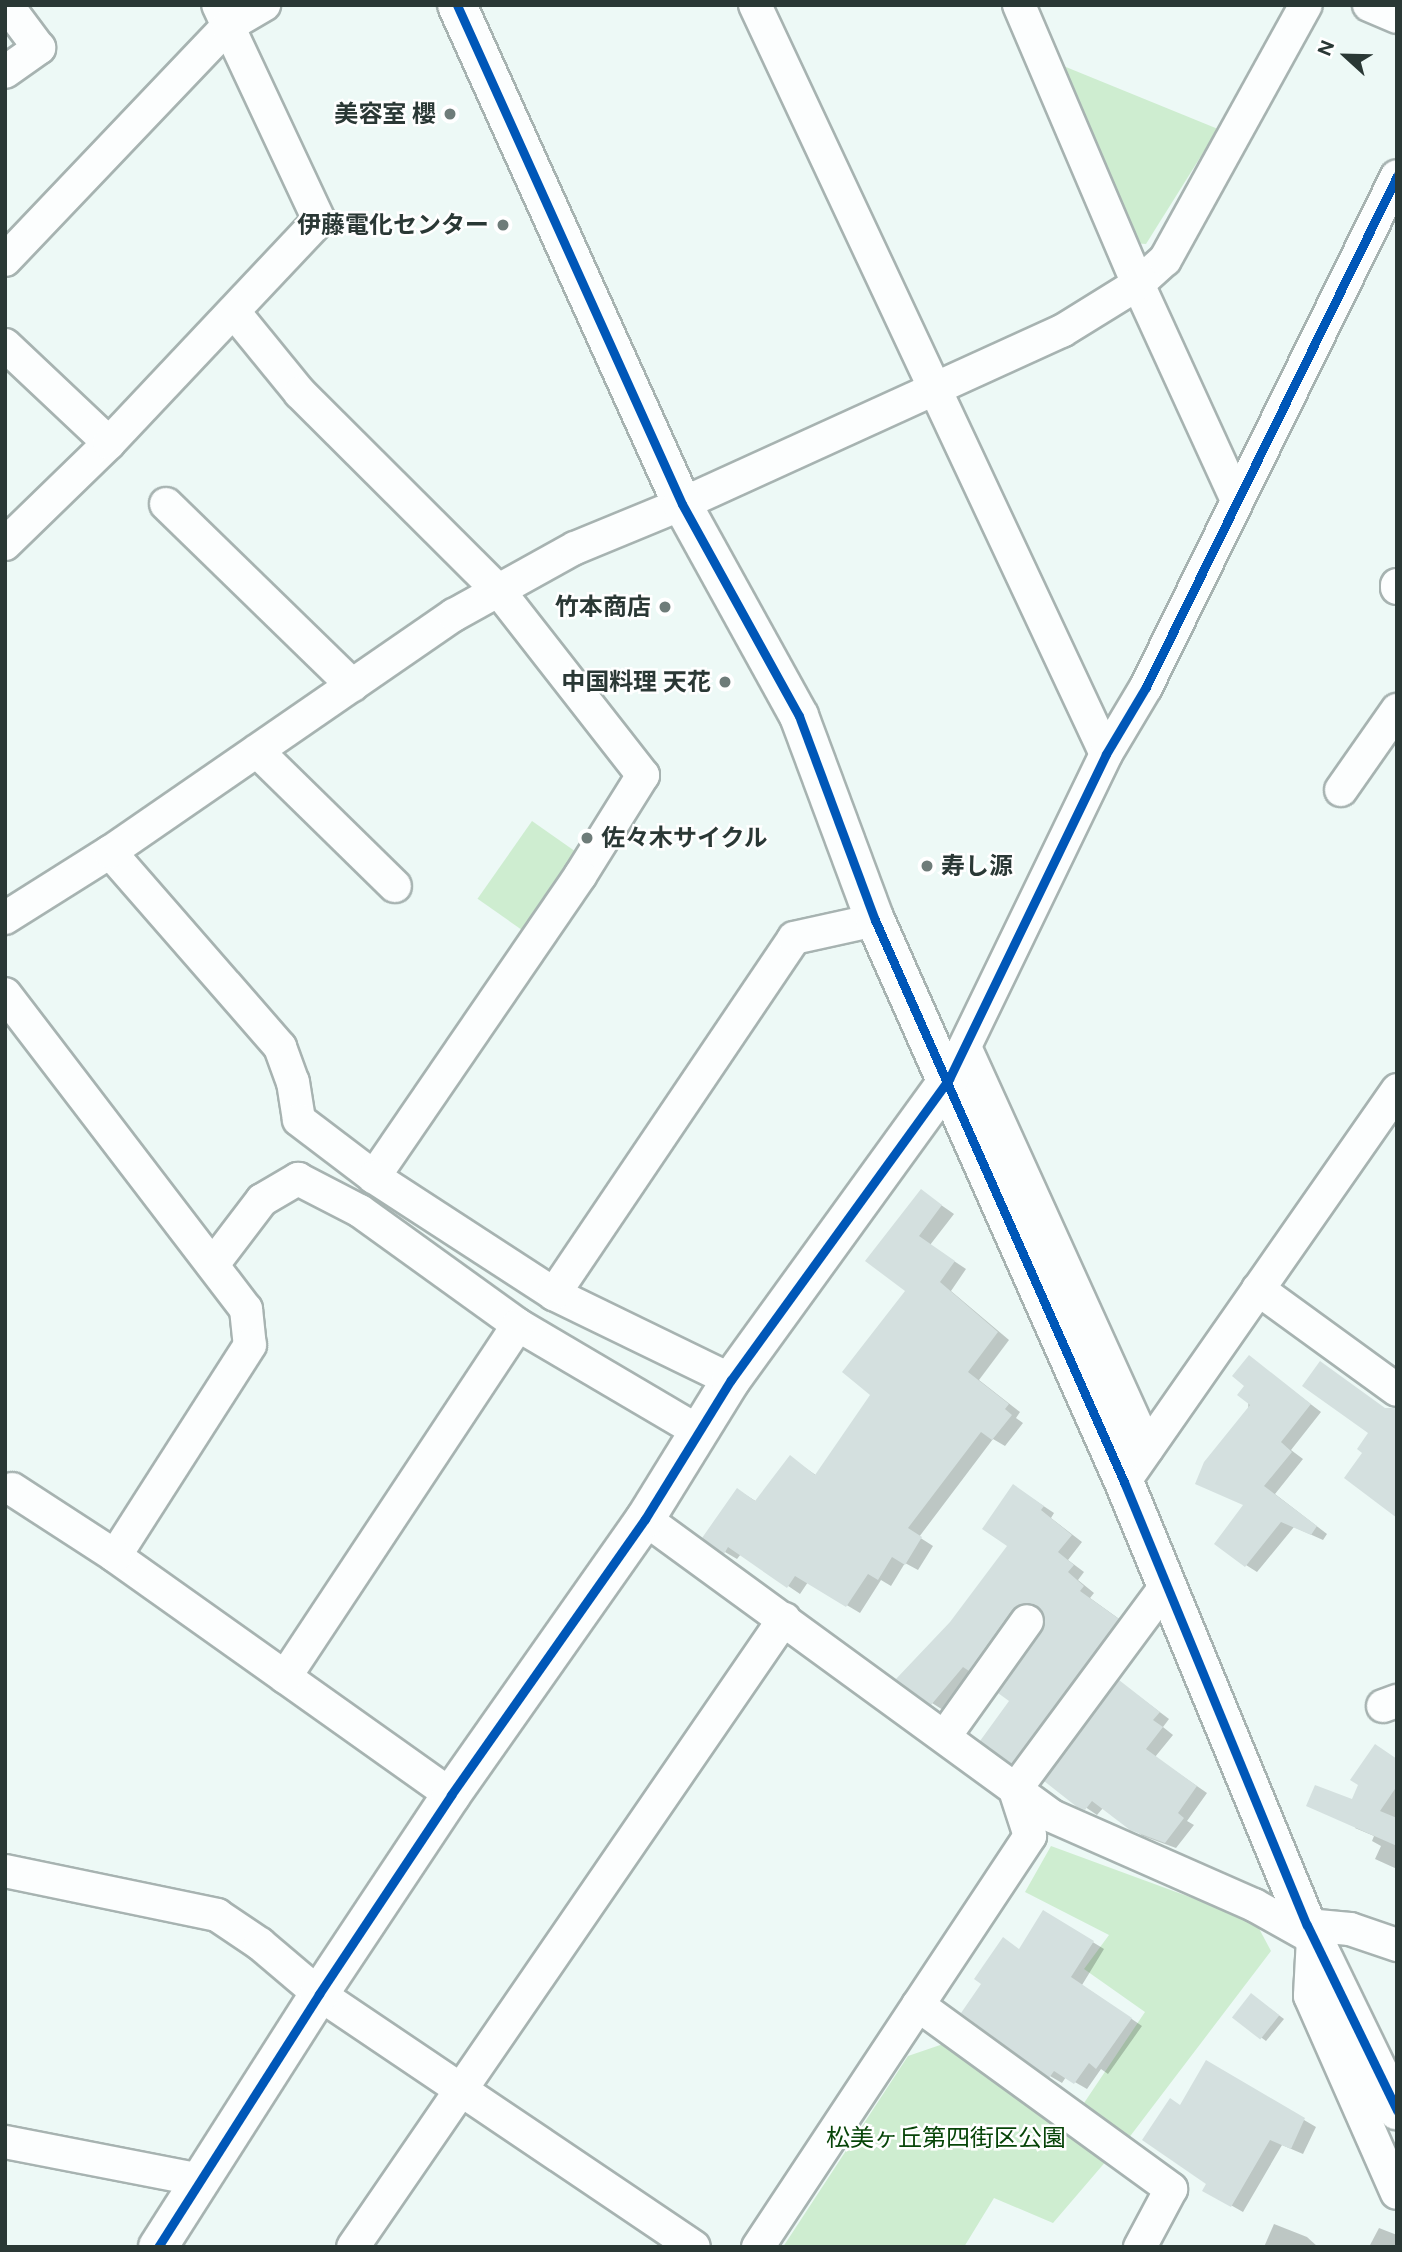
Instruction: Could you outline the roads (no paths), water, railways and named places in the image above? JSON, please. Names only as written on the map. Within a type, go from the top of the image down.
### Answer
[{"type":"street","points":[[5,72],[39,48],[7,5]]},
{"type":"street","points":[[5,260],[223,15],[264,5]]},
{"type":"street","points":[[457,5],[682,505],[799,716],[875,920],[957,1063],[1147,1449]]},
{"type":"street","points":[[755,5],[932,388],[1106,754]]},
{"type":"street","points":[[1019,5],[1138,284],[1237,500]]},
{"type":"street","points":[[5,918],[110,852],[454,615],[575,548],[682,505],[932,388],[1062,331],[1138,284],[1165,260],[1306,5]]},
{"type":"street","points":[[1369,5],[1397,17]]},
{"type":"street","points":[[5,544],[109,443],[319,220],[223,15]]},
{"type":"street","points":[[158,2247],[319,1994],[451,1795],[645,1519],[732,1380],[957,1063],[1106,754],[1146,687],[1397,176]]},
{"type":"street","points":[[234,312],[300,393],[499,591],[643,775],[580,876],[373,1177]]},
{"type":"street","points":[[5,345],[109,443]]},
{"type":"street","points":[[166,504],[352,685]]},
{"type":"street","points":[[1341,790],[1397,710]]},
{"type":"street","points":[[257,751],[396,886]]},
{"type":"street","points":[[110,852],[280,1047],[299,1120],[373,1177],[554,1294],[732,1380]]},
{"type":"street","points":[[554,1294],[794,938],[875,920]]},
{"type":"street","points":[[5,994],[214,1263],[246,1309],[250,1345],[115,1556]]},
{"type":"street","points":[[957,1063],[1165,1587],[1310,1931],[1397,2110]]},
{"type":"street","points":[[1124,1482],[1397,1090]]},
{"type":"street","points":[[214,1263],[262,1200],[298,1179],[360,1211],[518,1325],[698,1432]]},
{"type":"street","points":[[1258,1289],[1397,1390]]},
{"type":"street","points":[[285,1677],[518,1325]]},
{"type":"street","points":[[12,1489],[115,1556],[451,1795]]},
{"type":"street","points":[[645,1519],[945,1736],[1015,1790],[1080,1831],[1310,1931],[1350,1928],[1397,1945]]},
{"type":"street","points":[[1015,1790],[1165,1587]]},
{"type":"street","points":[[353,2247],[460,2087],[784,1619]]},
{"type":"street","points":[[945,1736],[1027,1621]]},
{"type":"street","points":[[758,2247],[1030,1836],[1015,1790]]},
{"type":"street","points":[[5,1871],[217,1915],[260,1944],[319,1994],[694,2247]]},
{"type":"street","points":[[1310,1931],[1310,1996],[1397,2193]]},
{"type":"street","points":[[918,2005],[1171,2189],[1140,2247]]},
{"type":"street","points":[[5,2142],[200,2180]]},
{"type":"place","name":"美容室 櫻","points":[[450,114]]},
{"type":"place","name":"伊藤電化センター","points":[[503,225]]},
{"type":"place","name":"竹本商店","points":[[665,607]]},
{"type":"place","name":"中国料理 天花","points":[[725,682]]},
{"type":"place","name":"佐々木サイクル","points":[[587,838]]},
{"type":"place","name":"寿し源","points":[[927,866]]},
{"type":"park label","name":"松美ヶ丘第四街区公園","points":[[946,2138]]}]
